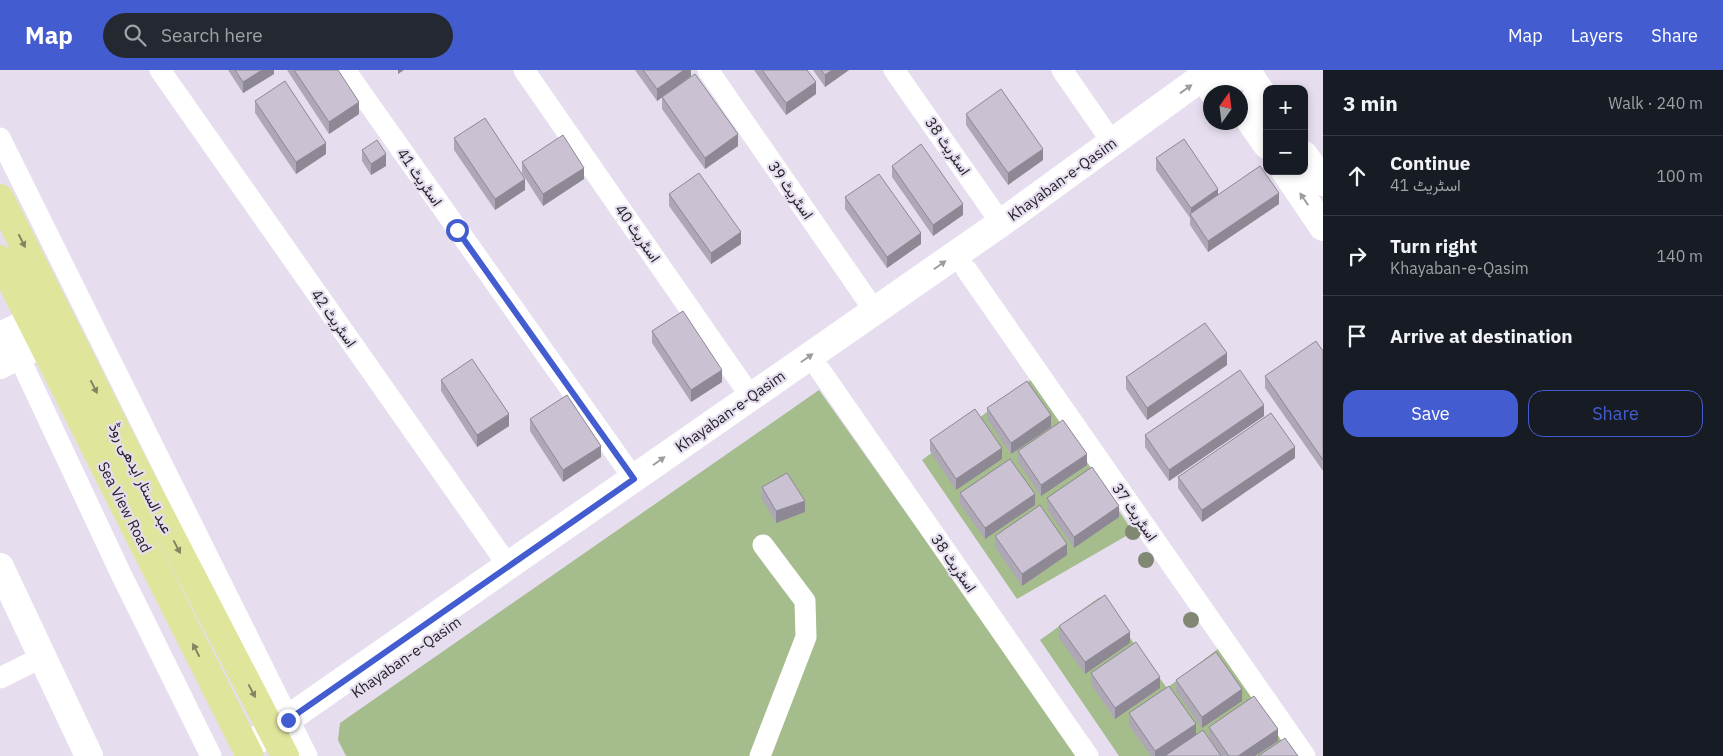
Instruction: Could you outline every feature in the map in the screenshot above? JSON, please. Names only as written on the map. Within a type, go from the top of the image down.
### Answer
[{"type":"main road","name":"عبد الستار ایدھی روڈ","points":[[0,198],[130,459],[277,745]]},
{"type":"main road","name":"Sea View Road","points":[[0,259],[17,342],[277,745]]},
{"type":"street","name":"اسٹریٹ 42","points":[[160,70],[509,567]]},
{"type":"street","name":"اسٹریٹ 41","points":[[345,70],[634,479]]},
{"type":"street","name":"اسٹریٹ 40","points":[[524,70],[752,396]]},
{"type":"street","name":"اسٹریٹ 39","points":[[708,70],[874,310]]},
{"type":"street","name":"اسٹریٹ 38","points":[[894,70],[1001,223]]},
{"type":"street","points":[[1062,70],[1112,142]]},
{"type":"street","name":"Khayaban-e-Qasim","points":[[277,745],[509,567],[1001,223],[1112,142],[1226,83]]},
{"type":"street","name":"Khayaban-e-Qasim","points":[[277,745],[966,269],[1121,155],[1226,83]]},
{"type":"street","points":[[1226,83],[1263,98]]},
{"type":"street","points":[[1226,83],[1263,138]]},
{"type":"street","points":[[0,138],[277,745]]},
{"type":"street","points":[[1308,161],[1323,182]]},
{"type":"street","points":[[1288,175],[1323,227]]},
{"type":"street","name":"اسٹریٹ 37","points":[[966,269],[1305,756]]},
{"type":"street","points":[[17,342],[121,574],[211,756]]},
{"type":"street","name":"اسٹریٹ 38","points":[[820,370],[1088,756]]},
{"type":"street","points":[[760,756],[806,637],[806,601],[762,546]]},
{"type":"street","points":[[0,567],[44,656],[89,756]]},
{"type":"street","points":[[0,678],[44,656]]},
{"type":"green space","points":[[1032,379],[1133,532],[1017,599],[922,460]]},
{"type":"green space","points":[[819,390],[1079,756],[346,756],[338,740],[340,723]]},
{"type":"green space","points":[[1100,597],[1167,688],[1219,648],[1295,756],[1119,756],[1040,640]]},
{"type":"building","points":[[235,70],[262,70],[243,82]]},
{"type":"building","points":[[294,70],[338,70],[359,102],[329,122]]},
{"type":"building","points":[[643,70],[684,70],[657,89]]},
{"type":"building","points":[[762,70],[807,70],[816,82],[786,103]]},
{"type":"building","points":[[821,70],[832,70],[825,75]]},
{"type":"building","points":[[695,74],[738,134],[705,158],[662,97]]},
{"type":"building","points":[[285,81],[326,143],[296,162],[255,101]]},
{"type":"building","points":[[1001,89],[1043,149],[1008,173],[966,114]]},
{"type":"building","points":[[485,118],[525,179],[495,199],[454,138]]},
{"type":"building","points":[[563,135],[584,168],[543,194],[522,162]]},
{"type":"building","points":[[1184,139],[1218,189],[1191,208],[1156,158]]},
{"type":"building","points":[[377,140],[386,154],[371,164],[362,150]]},
{"type":"building","points":[[921,144],[963,204],[933,225],[892,166]]},
{"type":"building","points":[[1260,166],[1263,175],[1266,175],[1279,193],[1208,241],[1190,214]]},
{"type":"building","points":[[699,173],[741,232],[711,253],[669,194]]},
{"type":"building","points":[[879,174],[921,233],[887,257],[845,197]]},
{"type":"building","points":[[683,311],[722,370],[691,390],[652,331]]},
{"type":"building","points":[[1205,323],[1227,353],[1147,408],[1126,377]]},
{"type":"building","points":[[1316,341],[1323,351],[1323,460],[1265,376]]},
{"type":"building","points":[[472,359],[509,414],[477,435],[441,380]]},
{"type":"building","points":[[1240,370],[1264,405],[1169,470],[1145,435]]},
{"type":"building","points":[[1027,381],[1051,415],[1011,443],[987,408]]},
{"type":"building","points":[[567,395],[601,446],[563,470],[530,419]]},
{"type":"building","points":[[975,409],[1002,448],[956,479],[930,440]]},
{"type":"building","points":[[1271,413],[1295,447],[1202,510],[1178,477]]},
{"type":"building","points":[[1063,420],[1087,454],[1041,485],[1018,451]]},
{"type":"building","points":[[1010,459],[1035,494],[985,528],[960,493]]},
{"type":"building","points":[[1092,467],[1119,506],[1074,537],[1047,498]]},
{"type":"building","points":[[787,473],[805,501],[776,511],[762,487]]},
{"type":"building","points":[[1040,505],[1067,544],[1022,574],[995,536]]},
{"type":"building","points":[[1105,595],[1130,632],[1085,662],[1059,626]]},
{"type":"building","points":[[1136,642],[1160,677],[1115,708],[1091,673]]},
{"type":"building","points":[[1216,652],[1242,689],[1202,717],[1176,680]]},
{"type":"building","points":[[1169,686],[1196,724],[1155,751],[1129,713]]},
{"type":"building","points":[[1254,696],[1278,729],[1238,756],[1229,756],[1209,727]]},
{"type":"building","points":[[1203,730],[1221,756],[1165,756]]},
{"type":"building","points":[[1285,738],[1298,756],[1258,756]]},
{"type":"route","points":[[288,720],[634,479],[457,230]]}]
